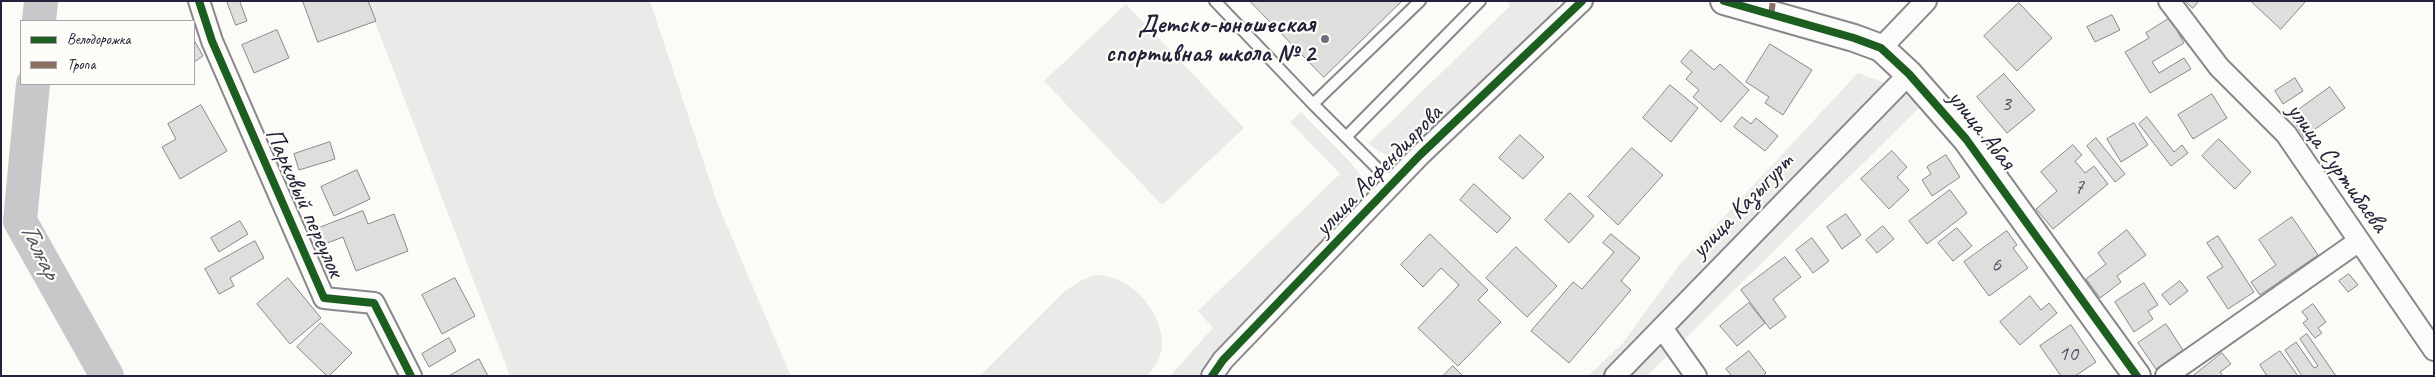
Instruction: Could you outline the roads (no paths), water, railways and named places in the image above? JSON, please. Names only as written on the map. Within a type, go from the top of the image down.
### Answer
[{"type":"street","name":"Парковый переулок","points":[[199,1],[212,41],[324,298],[374,302],[411,376]]},
{"type":"street","name":"улица Асфендиярова","points":[[1212,376],[1224,360],[1420,155],[1582,1]]},
{"type":"street","name":"улица Абая","points":[[1724,1],[1854,38],[1881,48],[1909,74],[1966,139],[2137,376]]},
{"type":"street","points":[[1881,48],[1926,1]]},
{"type":"street","name":"улица Суртибаева","points":[[2169,1],[2219,67],[2286,134],[2434,350]]},
{"type":"street","name":"улица Казыгурт","points":[[1615,376],[1909,74]]},
{"type":"street","points":[[2166,376],[2359,241]]},
{"type":"street","points":[[1662,328],[1696,376]]},
{"type":"lane","points":[[1215,1],[1313,104],[1393,184]]},
{"type":"lane","points":[[1313,104],[1420,1]]},
{"type":"lane","points":[[1346,137],[1480,1]]},
{"type":"waterway","name":"Талғар","points":[[39,20],[41,1]]},
{"type":"waterway","name":"Талғар","points":[[33,85],[20,221],[107,376]]},
{"type":"place","name":"Детско-юношеская спортивная школа № 2","points":[[1325,39]]}]
